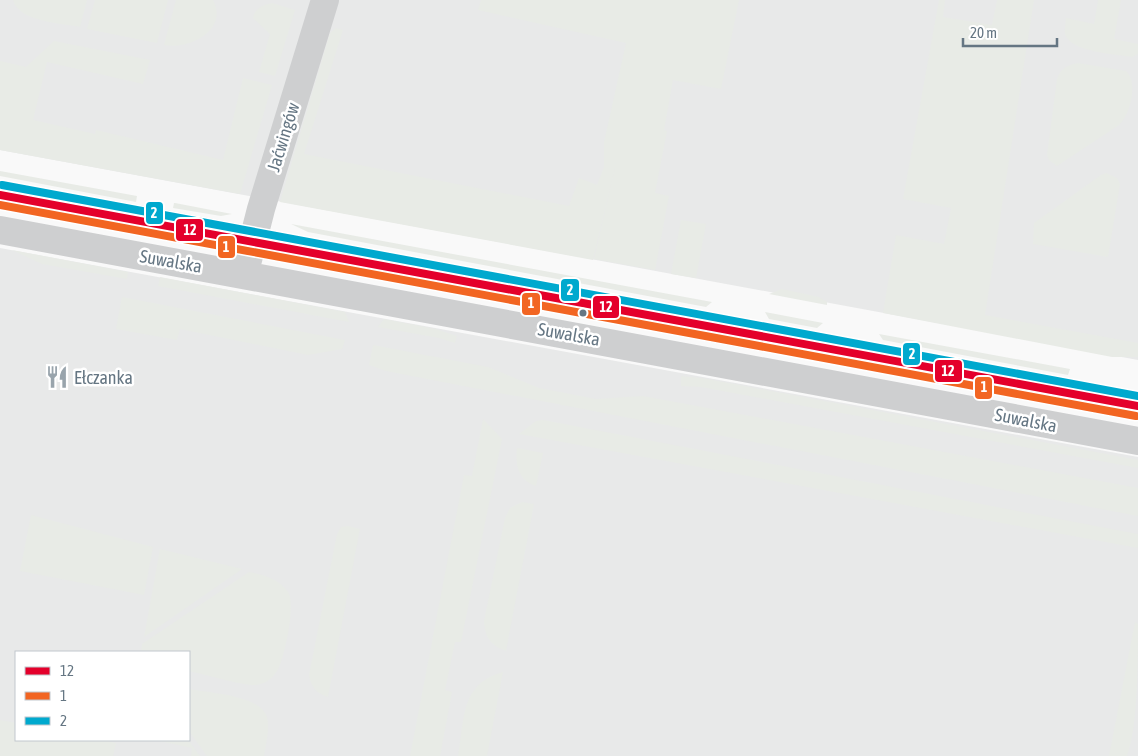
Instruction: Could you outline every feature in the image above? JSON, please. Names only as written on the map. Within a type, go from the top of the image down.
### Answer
[{"type":"street","name":"Jaćwingów","points":[[244,274],[325,0]]},
{"type":"street","name":"Suwalska","points":[[0,196],[149,221],[252,242],[1138,406]]},
{"type":"street","name":"Suwalska","points":[[0,230],[1138,441]]},
{"type":"shaded area","points":[[0,0],[1138,0],[1138,360],[0,150]]},
{"type":"shaded area","points":[[13,0],[87,0],[80,27],[32,17],[23,13]]},
{"type":"shaded area","points":[[95,0],[168,0],[157,43],[87,29]]},
{"type":"shaded area","points":[[176,0],[213,0],[217,11],[216,20],[204,36],[195,41],[174,46],[164,45]]},
{"type":"shaded area","points":[[481,0],[739,0],[721,89],[673,80],[664,130],[667,131],[655,193],[669,196],[655,270],[594,259],[617,159],[593,260],[280,202],[330,33],[336,28],[343,30],[304,154],[569,206],[579,178],[597,185],[604,167],[604,142],[626,43],[478,10]]},
{"type":"shaded area","points":[[939,0],[945,0],[943,17],[992,25],[997,0],[1034,0],[985,315],[1138,343],[1138,357],[1112,357],[883,313],[896,235],[944,244],[951,208],[903,199]]},
{"type":"shaded area","points":[[1098,0],[1121,0],[1114,39],[1138,44],[1138,54],[1132,57],[1094,51],[1075,45],[1069,40],[1065,34],[1066,18],[1094,24]]},
{"type":"shaded area","points":[[272,3],[295,10],[275,76],[259,72],[270,34],[253,18],[260,8]]},
{"type":"shaded area","points":[[54,41],[150,60],[143,84],[47,62],[33,120],[95,134],[96,130],[223,160],[243,78],[272,85],[240,194],[0,150],[0,61],[26,67]]},
{"type":"shaded area","points":[[1078,63],[1126,71],[1132,82],[1132,98],[1127,113],[1119,125],[1057,166],[1049,160],[1047,155],[1057,79],[1064,68]]},
{"type":"shaded area","points":[[0,171],[137,196],[136,202],[0,176]]},
{"type":"shaded area","points":[[1106,173],[1117,178],[1120,184],[1108,257],[1033,244],[1034,223]]},
{"type":"shaded area","points":[[174,203],[232,214],[221,216],[173,208]]},
{"type":"shaded area","points":[[681,220],[706,224],[696,278],[671,274]]},
{"type":"shaded area","points":[[291,224],[712,302],[706,307],[308,232]]},
{"type":"shaded area","points":[[0,248],[1138,457],[1138,756],[0,756]]},
{"type":"shaded area","points":[[12,250],[128,272],[127,279],[42,264]]},
{"type":"shaded area","points":[[160,277],[345,312],[349,322],[158,286]]},
{"type":"shaded area","points":[[782,289],[819,297],[827,302],[827,305],[769,294]]},
{"type":"shaded area","points":[[122,297],[345,340],[342,349],[308,355],[180,329],[177,340],[116,329]]},
{"type":"shaded area","points":[[765,312],[823,323],[817,328],[769,319]]},
{"type":"shaded area","points":[[384,319],[436,329],[457,336],[455,343],[439,338],[378,327]]},
{"type":"shaded area","points":[[879,334],[1070,369],[1068,375],[883,340]]},
{"type":"shaded area","points":[[373,345],[488,367],[539,388],[596,399],[643,396],[1138,488],[1138,516],[386,371],[369,365]]},
{"type":"shaded area","points":[[681,376],[702,378],[1138,460],[1138,468],[701,387],[681,386]]},
{"type":"shaded area","points":[[483,419],[502,439],[461,642],[455,642],[445,690],[452,692],[440,756],[410,756],[464,475],[472,476]]},
{"type":"shaded area","points":[[543,420],[1138,534],[1138,548],[519,434],[536,421]]},
{"type":"shaded area","points":[[517,448],[543,453],[536,486],[525,480],[519,471]]},
{"type":"shaded area","points":[[522,502],[534,504],[506,651],[489,640],[484,621],[505,518],[510,508]]},
{"type":"shaded area","points":[[31,515],[153,547],[144,595],[20,571]]},
{"type":"shaded area","points":[[348,526],[360,529],[328,697],[320,694],[315,689],[309,675],[337,534],[341,527]]},
{"type":"shaded area","points":[[160,549],[242,569],[144,637]]},
{"type":"shaded area","points":[[249,572],[266,576],[276,581],[288,592],[290,598],[289,629],[284,651],[279,667],[270,679],[264,683],[250,685],[190,671],[190,651],[141,651],[142,644]]},
{"type":"shaded area","points":[[1135,622],[1138,624],[1137,674],[1131,743],[1127,756],[1109,756]]},
{"type":"shaded area","points":[[503,672],[487,756],[458,756],[464,716],[472,694],[489,677]]},
{"type":"shaded area","points":[[190,689],[233,696],[255,704],[262,710],[267,717],[268,727],[264,756],[207,756],[190,732]]},
{"type":"shaded area","points":[[0,720],[15,723],[15,741],[106,741],[116,743],[113,756],[0,756]]},
{"type":"shaded area","points":[[160,741],[189,741],[200,756],[191,756],[192,748]]},
{"type":"transit line","name":"2","points":[[2,185],[1138,396]]},
{"type":"transit line","name":"12","points":[[0,195],[1138,406]]},
{"type":"transit line","name":"1","points":[[0,205],[1136,416]]},
{"type":"place","name":"Ełczanka","points":[[57,377]]}]
